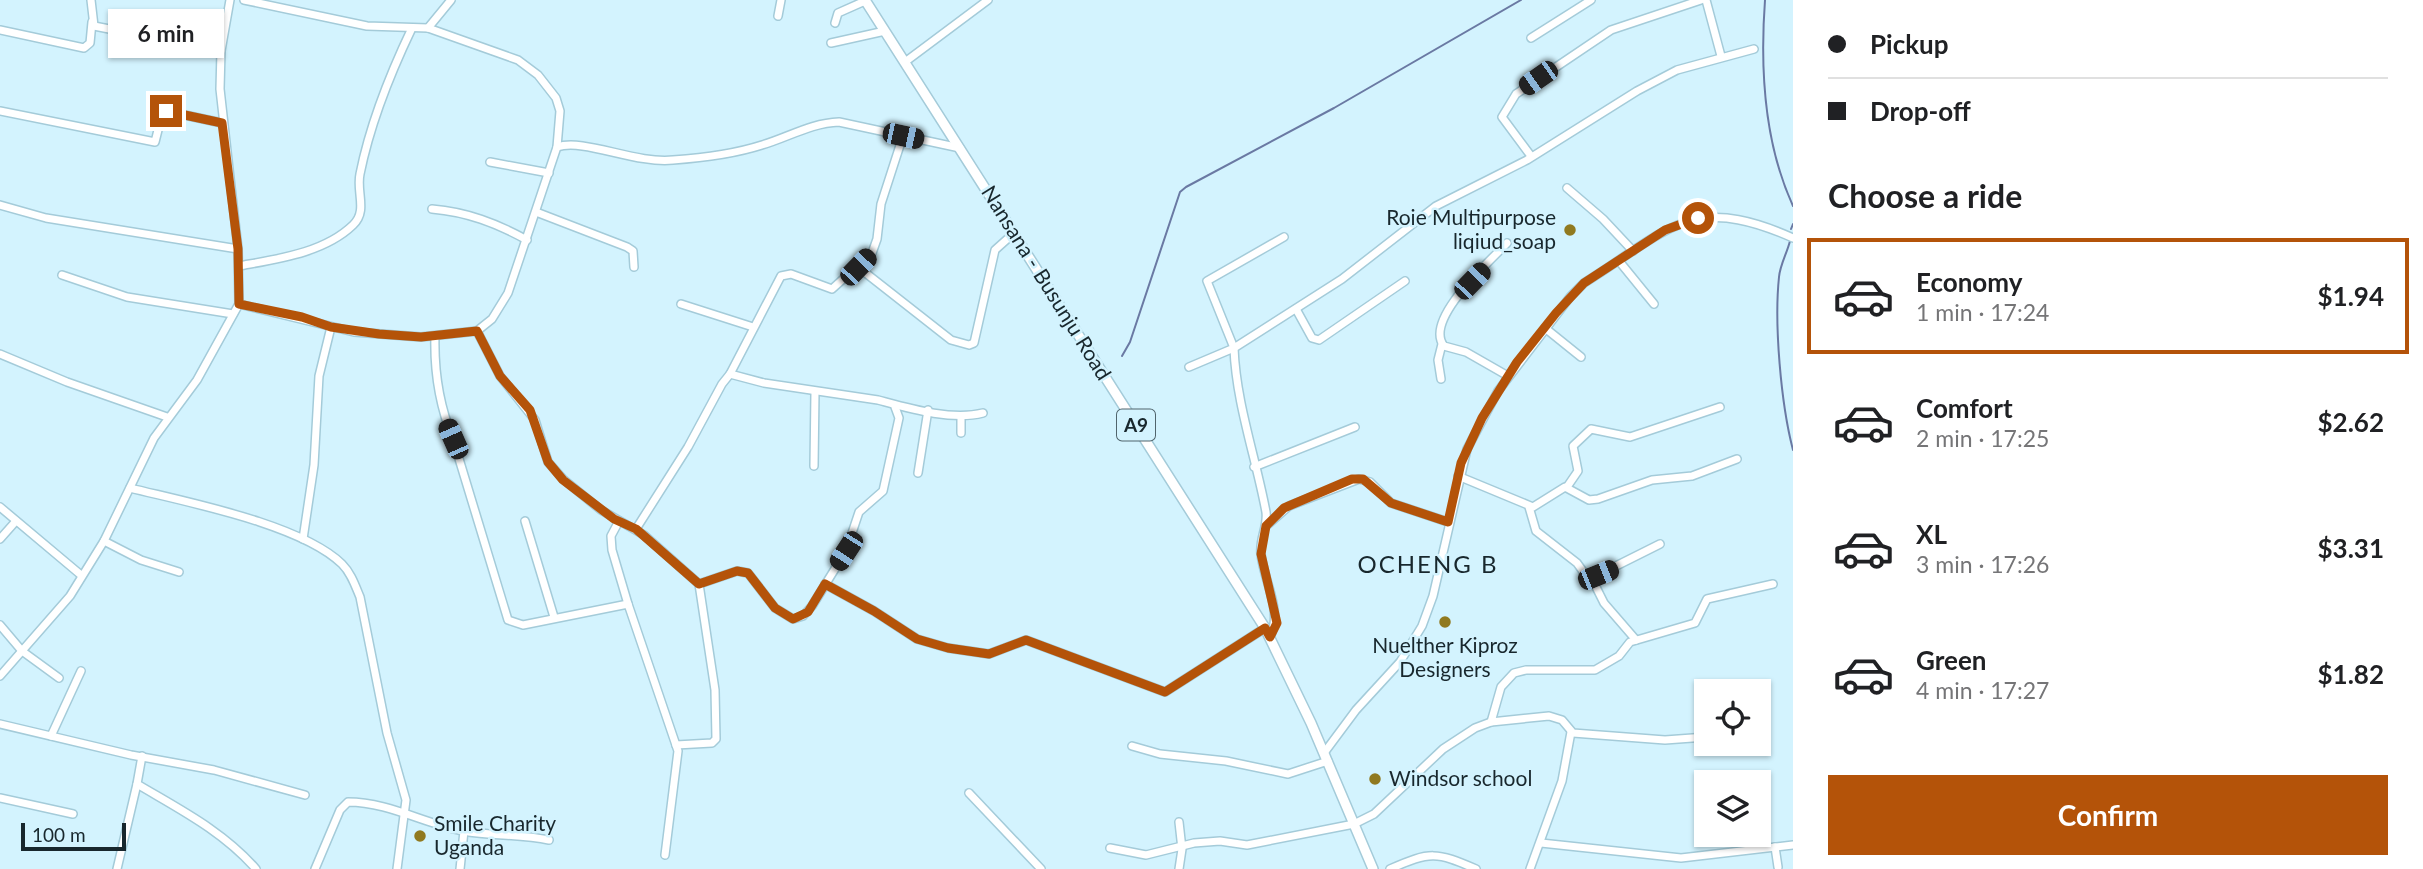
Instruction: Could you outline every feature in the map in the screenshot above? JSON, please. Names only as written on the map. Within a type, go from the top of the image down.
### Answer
[{"type":"main road","name":"Nansana - Busunju Road","points":[[865,1],[1268,633],[1326,757],[1373,869]]},
{"type":"street","points":[[0,30],[84,48],[90,43],[91,0]]},
{"type":"street","points":[[0,676],[57,614],[104,541],[167,417],[197,380],[239,304],[238,249],[222,123],[221,51],[230,0]]},
{"type":"street","points":[[239,304],[302,317],[331,327],[389,335],[435,336],[477,331],[500,309],[527,240],[557,147],[558,104],[538,75],[505,54],[428,28],[367,26],[244,0]]},
{"type":"street","points":[[428,28],[451,0]]},
{"type":"street","points":[[778,16],[781,0]]},
{"type":"street","points":[[905,62],[988,0]]},
{"type":"street","points":[[1531,38],[1591,0]]},
{"type":"street","points":[[1531,156],[1502,117],[1516,94],[1611,30],[1704,0],[1721,56]]},
{"type":"street","points":[[835,23],[838,13],[865,1]]},
{"type":"street","points":[[92,22],[101,28],[221,51]]},
{"type":"street","points":[[239,266],[312,249],[354,224],[361,210],[358,188],[362,162],[393,69],[412,28]]},
{"type":"street","points":[[831,43],[884,30]]},
{"type":"street","points":[[1189,367],[1234,348],[1297,309],[1379,252],[1436,206],[1531,156],[1655,81],[1677,70],[1754,49]]},
{"type":"street","points":[[0,111],[155,142],[162,114],[166,111],[222,123]]},
{"type":"street","points":[[557,147],[580,145],[639,160],[672,160],[746,150],[823,123],[859,125],[960,148]]},
{"type":"street","points":[[636,529],[730,374],[775,284],[786,272],[828,290],[836,288],[872,253],[877,239],[881,204],[903,136]]},
{"type":"street","points":[[490,162],[550,173]]},
{"type":"street","points":[[1567,188],[1603,219],[1633,251]]},
{"type":"street","points":[[0,205],[46,218],[238,249]]},
{"type":"street","points":[[432,209],[460,212],[503,227],[527,240]]},
{"type":"street","points":[[536,212],[627,247],[634,251],[634,267]]},
{"type":"street","points":[[1132,746],[1160,754],[1226,761],[1289,774],[1326,757],[1356,710],[1400,662],[1422,626],[1433,596],[1466,449],[1508,376],[1584,283],[1665,230],[1698,218],[1726,218],[1793,238]]},
{"type":"street","points":[[858,267],[951,340],[969,345],[974,343],[995,250],[1014,233]]},
{"type":"street","points":[[825,584],[917,639],[948,648],[989,654],[1026,640],[1165,692],[1268,633],[1277,623],[1261,554],[1266,526],[1234,348],[1207,281],[1284,237]]},
{"type":"street","points":[[1441,379],[1438,359],[1447,310],[1507,243]]},
{"type":"street","points":[[1619,261],[1654,304]]},
{"type":"street","points":[[62,275],[127,297],[233,314]]},
{"type":"street","points":[[1297,309],[1312,338],[1319,340],[1405,281]]},
{"type":"street","points":[[681,304],[753,327]]},
{"type":"street","points":[[303,539],[314,464],[319,376],[331,327]]},
{"type":"street","points":[[1545,328],[1581,357]]},
{"type":"street","points":[[477,331],[500,376],[536,420],[546,457],[554,470],[619,521],[636,529],[699,584],[715,690],[716,740],[712,743],[676,745]]},
{"type":"street","points":[[435,336],[434,361],[443,416],[453,439],[506,615],[512,624],[523,625],[628,604]]},
{"type":"street","points":[[1442,344],[1466,352],[1508,376]]},
{"type":"street","points":[[0,354],[67,382],[167,417]]},
{"type":"street","points":[[730,374],[882,401],[895,407],[961,416],[983,413]]},
{"type":"street","points":[[814,466],[815,391]]},
{"type":"street","points":[[699,584],[737,571],[748,573],[775,608],[793,619],[808,612],[846,551],[859,512],[883,491],[899,418],[895,407]]},
{"type":"street","points":[[1458,476],[1488,486],[1528,507],[1540,505],[1567,487],[1578,471],[1573,446],[1591,429],[1630,437],[1720,407]]},
{"type":"street","points":[[918,473],[928,410]]},
{"type":"street","points":[[961,416],[961,433]]},
{"type":"street","points":[[1254,467],[1355,427]]},
{"type":"street","points":[[1567,487],[1586,498],[1598,499],[1652,480],[1692,476],[1737,459]]},
{"type":"street","points":[[1266,526],[1289,506],[1359,479],[1368,481],[1391,503],[1448,522]]},
{"type":"street","points":[[130,488],[216,509],[303,539],[343,566],[360,597],[387,733],[404,793],[405,813],[397,869]]},
{"type":"street","points":[[0,507],[81,575]]},
{"type":"street","points":[[1528,507],[1536,531],[1569,555],[1604,603],[1636,640]]},
{"type":"street","points":[[0,540],[16,521]]},
{"type":"street","points":[[525,521],[554,617]]},
{"type":"street","points":[[619,521],[611,536],[612,550],[678,754],[665,855]]},
{"type":"street","points":[[104,541],[141,560],[179,572]]},
{"type":"street","points":[[1592,584],[1598,575],[1660,544]]},
{"type":"street","points":[[1491,722],[1501,687],[1514,673],[1526,670],[1595,670],[1619,656],[1628,644],[1636,640],[1695,623],[1707,599],[1773,584]]},
{"type":"street","points":[[0,625],[22,651],[59,678]]},
{"type":"street","points":[[51,736],[80,671]]},
{"type":"street","points":[[1110,848],[1146,855],[1212,841],[1247,845],[1354,824],[1374,814],[1443,749],[1475,727],[1491,722],[1554,717],[1562,720],[1571,732],[1562,781],[1530,869]]},
{"type":"street","points":[[0,724],[215,770],[305,795]]},
{"type":"street","points":[[1571,732],[1665,740],[1694,738]]},
{"type":"street","points":[[117,869],[142,756]]},
{"type":"street","points":[[137,784],[203,823],[244,855],[256,869]]},
{"type":"street","points":[[969,793],[1041,869]]},
{"type":"street","points":[[0,798],[73,814]]},
{"type":"street","points":[[315,869],[344,803],[354,802],[405,813],[464,831],[523,834],[549,840]]},
{"type":"street","points":[[1179,822],[1182,849],[1179,869]]},
{"type":"street","points":[[460,869],[464,831]]},
{"type":"street","points":[[1541,843],[1681,858],[1793,845]]},
{"type":"street","points":[[1775,847],[1778,867]]},
{"type":"street","points":[[1390,869],[1429,854],[1457,860],[1476,869]]},
{"type":"waterway","points":[[1122,356],[1130,342],[1180,192],[1334,108],[1521,0]]},
{"type":"waterway","points":[[1765,0],[1763,52],[1766,105],[1776,157],[1793,206]]},
{"type":"waterway","points":[[1791,229],[1793,224]]},
{"type":"waterway","points":[[1790,241],[1780,272],[1777,317],[1782,387],[1793,450]]},
{"type":"place","name":"Roie Multipurpose liqiud_soap","points":[[1570,230]]},
{"type":"place","name":"Nuelther Kiproz Designers","points":[[1445,622]]},
{"type":"place","name":"Windsor school","points":[[1375,779]]},
{"type":"place","name":"Smile Charity Uganda","points":[[420,836]]},
{"type":"district","name":"OCHENG B","points":[[1428,565]]},
{"type":"route","points":[[166,111],[222,123],[238,249],[239,304],[287,313],[331,327],[379,334],[421,337],[477,331],[500,376],[536,420],[546,457],[554,470],[601,510],[645,535],[693,581],[707,584],[737,571],[748,573],[775,608],[793,619],[808,612],[825,584],[917,639],[948,648],[989,654],[1026,640],[1165,692],[1265,628],[1270,637],[1277,623],[1261,544],[1266,526],[1284,508],[1352,479],[1363,479],[1370,482],[1391,503],[1448,522],[1461,463],[1482,418],[1517,362],[1556,313],[1584,283],[1665,230],[1684,220],[1698,218]]}]
